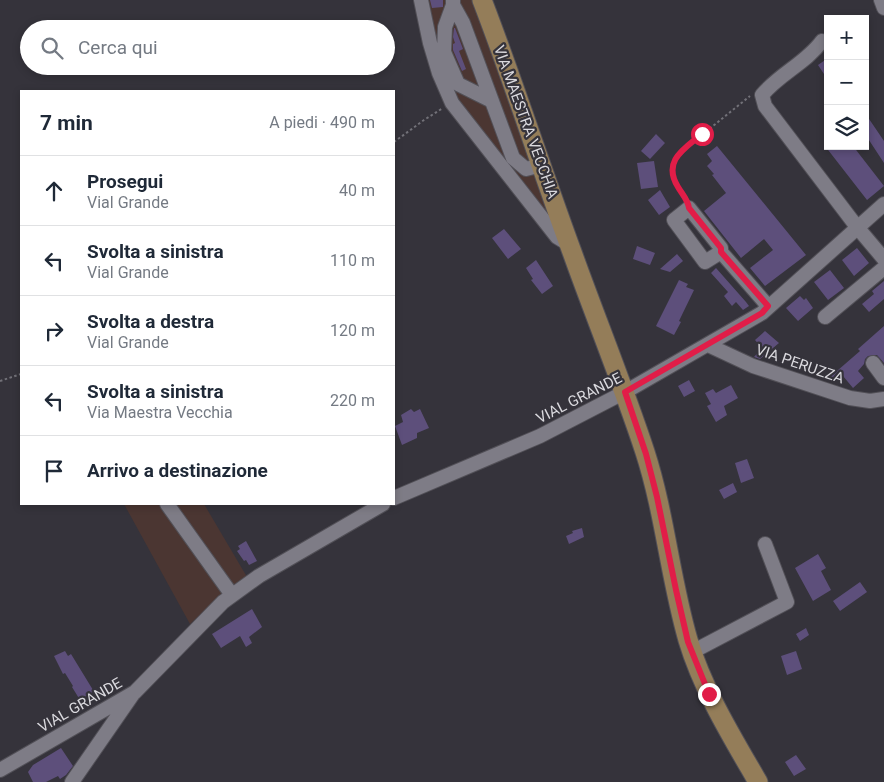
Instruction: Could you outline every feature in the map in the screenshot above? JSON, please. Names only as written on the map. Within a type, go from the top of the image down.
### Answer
[{"type":"main road","name":"VIA MAESTRA VECCHIA","points":[[482,0],[646,454],[676,590],[692,652],[709,694],[758,782]]},
{"type":"street","name":"VIA MAESTRA VECCHIA","points":[[421,0],[430,43],[439,73],[452,103],[557,237],[570,245]]},
{"type":"street","points":[[881,0],[884,8]]},
{"type":"street","points":[[453,3],[444,27],[444,52],[458,84],[492,101]]},
{"type":"street","points":[[453,3],[463,23],[512,158],[526,169],[542,166]]},
{"type":"street","points":[[822,41],[813,53],[770,85],[762,95],[765,106],[857,228],[884,259]]},
{"type":"street","name":"VIAL GRANDE","points":[[395,498],[540,436],[625,392],[762,313],[884,204]]},
{"type":"street","points":[[721,252],[705,262],[674,220],[689,208],[721,248],[721,252],[768,306]]},
{"type":"street","points":[[825,317],[884,268]]},
{"type":"street","name":"VIA PERUZZA","points":[[708,345],[753,366],[850,398],[870,401],[884,399]]},
{"type":"street","points":[[873,363],[884,378]]},
{"type":"street","points":[[168,505],[232,595]]},
{"type":"street","name":"VIAL GRANDE","points":[[0,770],[135,692],[232,595],[268,571],[381,505]]},
{"type":"street","points":[[692,652],[787,602],[765,544]]},
{"type":"street","points":[[72,782],[135,692]]},
{"type":"path","points":[[689,208],[689,203],[673,178],[672,168],[676,156],[751,96],[762,95]]},
{"type":"path","points":[[395,141],[452,103]]},
{"type":"path","points":[[0,381],[20,374]]},
{"type":"shaded area","points":[[428,0],[473,0],[552,217],[549,218],[461,106],[443,73]]},
{"type":"shaded area","points":[[125,505],[205,505],[247,577],[219,597],[190,624]]},
{"type":"building","points":[[430,0],[443,0],[443,7],[432,8]]},
{"type":"building","points":[[454,28],[463,49],[459,51],[466,69],[462,71],[453,50],[453,44],[455,43],[453,37]]},
{"type":"building","points":[[824,61],[824,74],[818,65]]},
{"type":"building","points":[[869,119],[884,141],[884,163],[869,140]]},
{"type":"building","points":[[656,134],[665,143],[650,159],[641,151]]},
{"type":"building","points":[[717,146],[806,255],[765,286],[750,268],[773,250],[764,239],[741,258],[704,211],[726,193],[707,166],[712,161],[707,154]]},
{"type":"building","points":[[828,150],[856,150],[884,186],[867,200]]},
{"type":"building","points":[[654,161],[658,187],[641,189],[637,163]]},
{"type":"building","points":[[660,190],[670,207],[659,215],[648,200]]},
{"type":"building","points":[[504,229],[521,249],[508,259],[492,238]]},
{"type":"building","points":[[637,246],[655,253],[650,265],[633,259]]},
{"type":"building","points":[[857,248],[869,263],[854,276],[842,260]]},
{"type":"building","points":[[677,254],[683,261],[670,272],[660,269]]},
{"type":"building","points":[[536,260],[553,286],[542,294],[531,280],[533,279],[526,268]]},
{"type":"building","points":[[716,268],[749,306],[743,310],[736,302],[732,306],[724,296],[728,292],[711,273]]},
{"type":"building","points":[[830,270],[844,288],[828,300],[814,282]]},
{"type":"building","points":[[679,280],[688,284],[686,287],[694,290],[674,335],[656,326]]},
{"type":"building","points":[[884,281],[884,299],[869,312],[862,304],[874,294],[872,291]]},
{"type":"building","points":[[800,296],[804,300],[806,298],[813,308],[798,321],[786,308]]},
{"type":"building","points":[[884,326],[884,363],[877,355],[868,356],[858,371],[864,378],[853,388],[843,376],[834,383],[830,377],[860,351],[858,349]]},
{"type":"building","points":[[765,331],[779,343],[760,359],[754,357],[762,348],[755,340]]},
{"type":"building","points":[[689,380],[695,391],[684,397],[678,386]]},
{"type":"building","points":[[731,385],[738,398],[724,406],[727,415],[716,422],[707,406],[711,404],[705,393],[713,389],[716,393]]},
{"type":"building","points":[[411,409],[414,412],[420,409],[429,428],[417,433],[417,438],[402,445],[395,426],[403,422],[401,415]]},
{"type":"building","points":[[747,459],[754,478],[741,483],[735,463]]},
{"type":"building","points":[[733,483],[737,492],[724,499],[719,490]]},
{"type":"building","points":[[582,528],[584,537],[569,544],[566,536],[573,533],[572,531]]},
{"type":"building","points":[[246,541],[257,561],[249,565],[237,551],[240,549],[238,546]]},
{"type":"building","points":[[818,554],[826,568],[821,571],[831,590],[813,601],[795,568]]},
{"type":"building","points":[[860,582],[867,592],[840,611],[833,601]]},
{"type":"building","points":[[252,609],[262,627],[249,637],[252,643],[246,647],[240,636],[221,648],[212,634]]},
{"type":"building","points":[[806,628],[809,635],[800,641],[796,634]]},
{"type":"building","points":[[65,651],[68,656],[71,654],[93,690],[93,692],[80,700],[54,656]]},
{"type":"building","points":[[796,651],[802,669],[787,675],[781,656]]},
{"type":"building","points":[[61,748],[73,766],[66,775],[60,779],[58,776],[46,782],[33,782],[28,772],[33,765]]},
{"type":"building","points":[[796,755],[806,769],[794,776],[785,762]]},
{"type":"route","points":[[702,134],[676,156],[672,168],[673,178],[689,203],[689,208],[721,248],[721,252],[768,306],[762,313],[625,392],[646,454],[657,497],[688,642],[709,694]]}]
